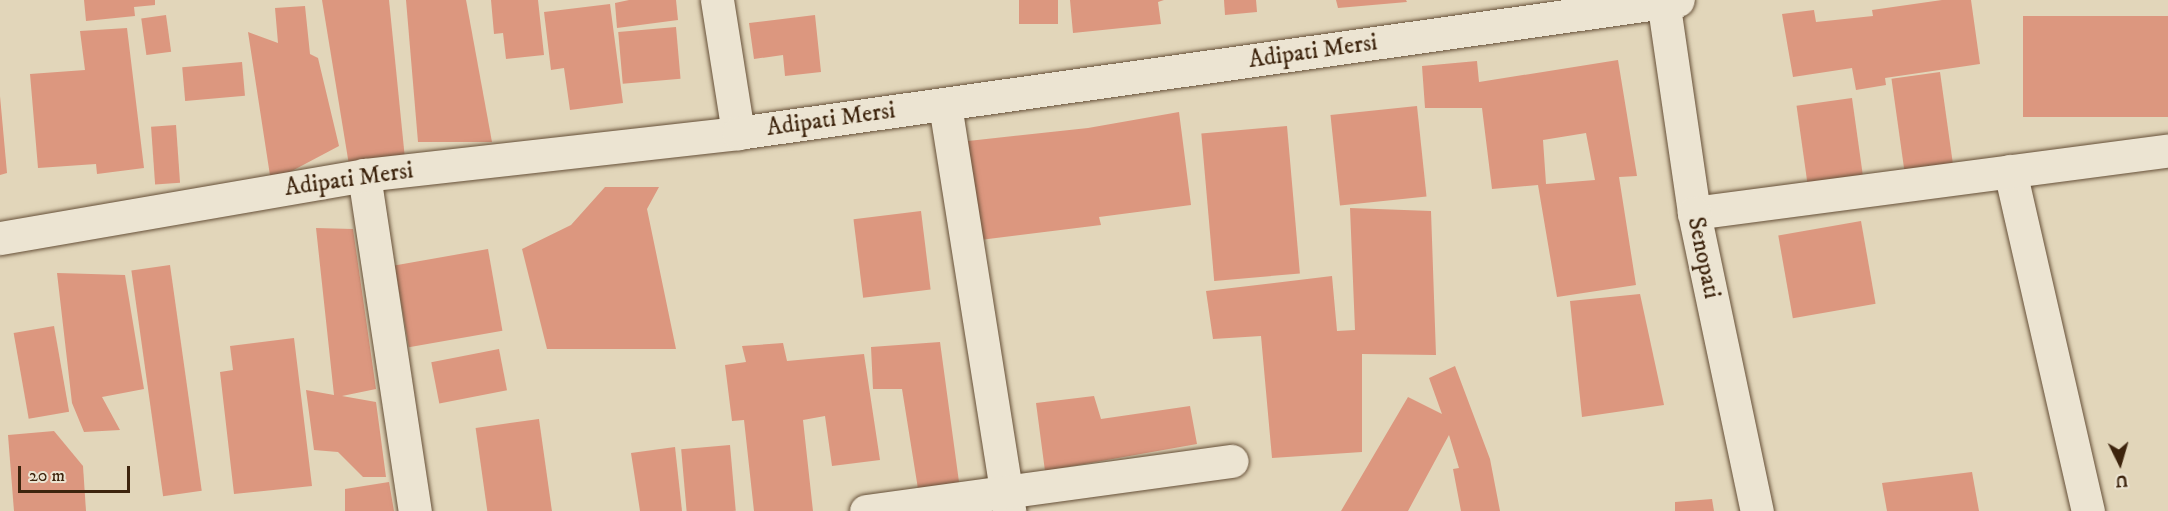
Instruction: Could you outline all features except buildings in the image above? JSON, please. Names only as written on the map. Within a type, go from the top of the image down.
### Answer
[{"type":"street","points":[[717,0],[738,133]]},
{"type":"street","name":"Adipati Mersi","points":[[0,238],[364,175],[738,133],[1668,1]]},
{"type":"street","name":"Senopati","points":[[1668,1],[1694,213],[1757,511]]},
{"type":"street","points":[[945,105],[1008,501]]},
{"type":"street","points":[[1694,213],[2168,151]]},
{"type":"street","points":[[2010,171],[2088,511]]},
{"type":"street","points":[[364,175],[415,511]]},
{"type":"street","points":[[866,511],[1008,501],[1232,461]]}]
